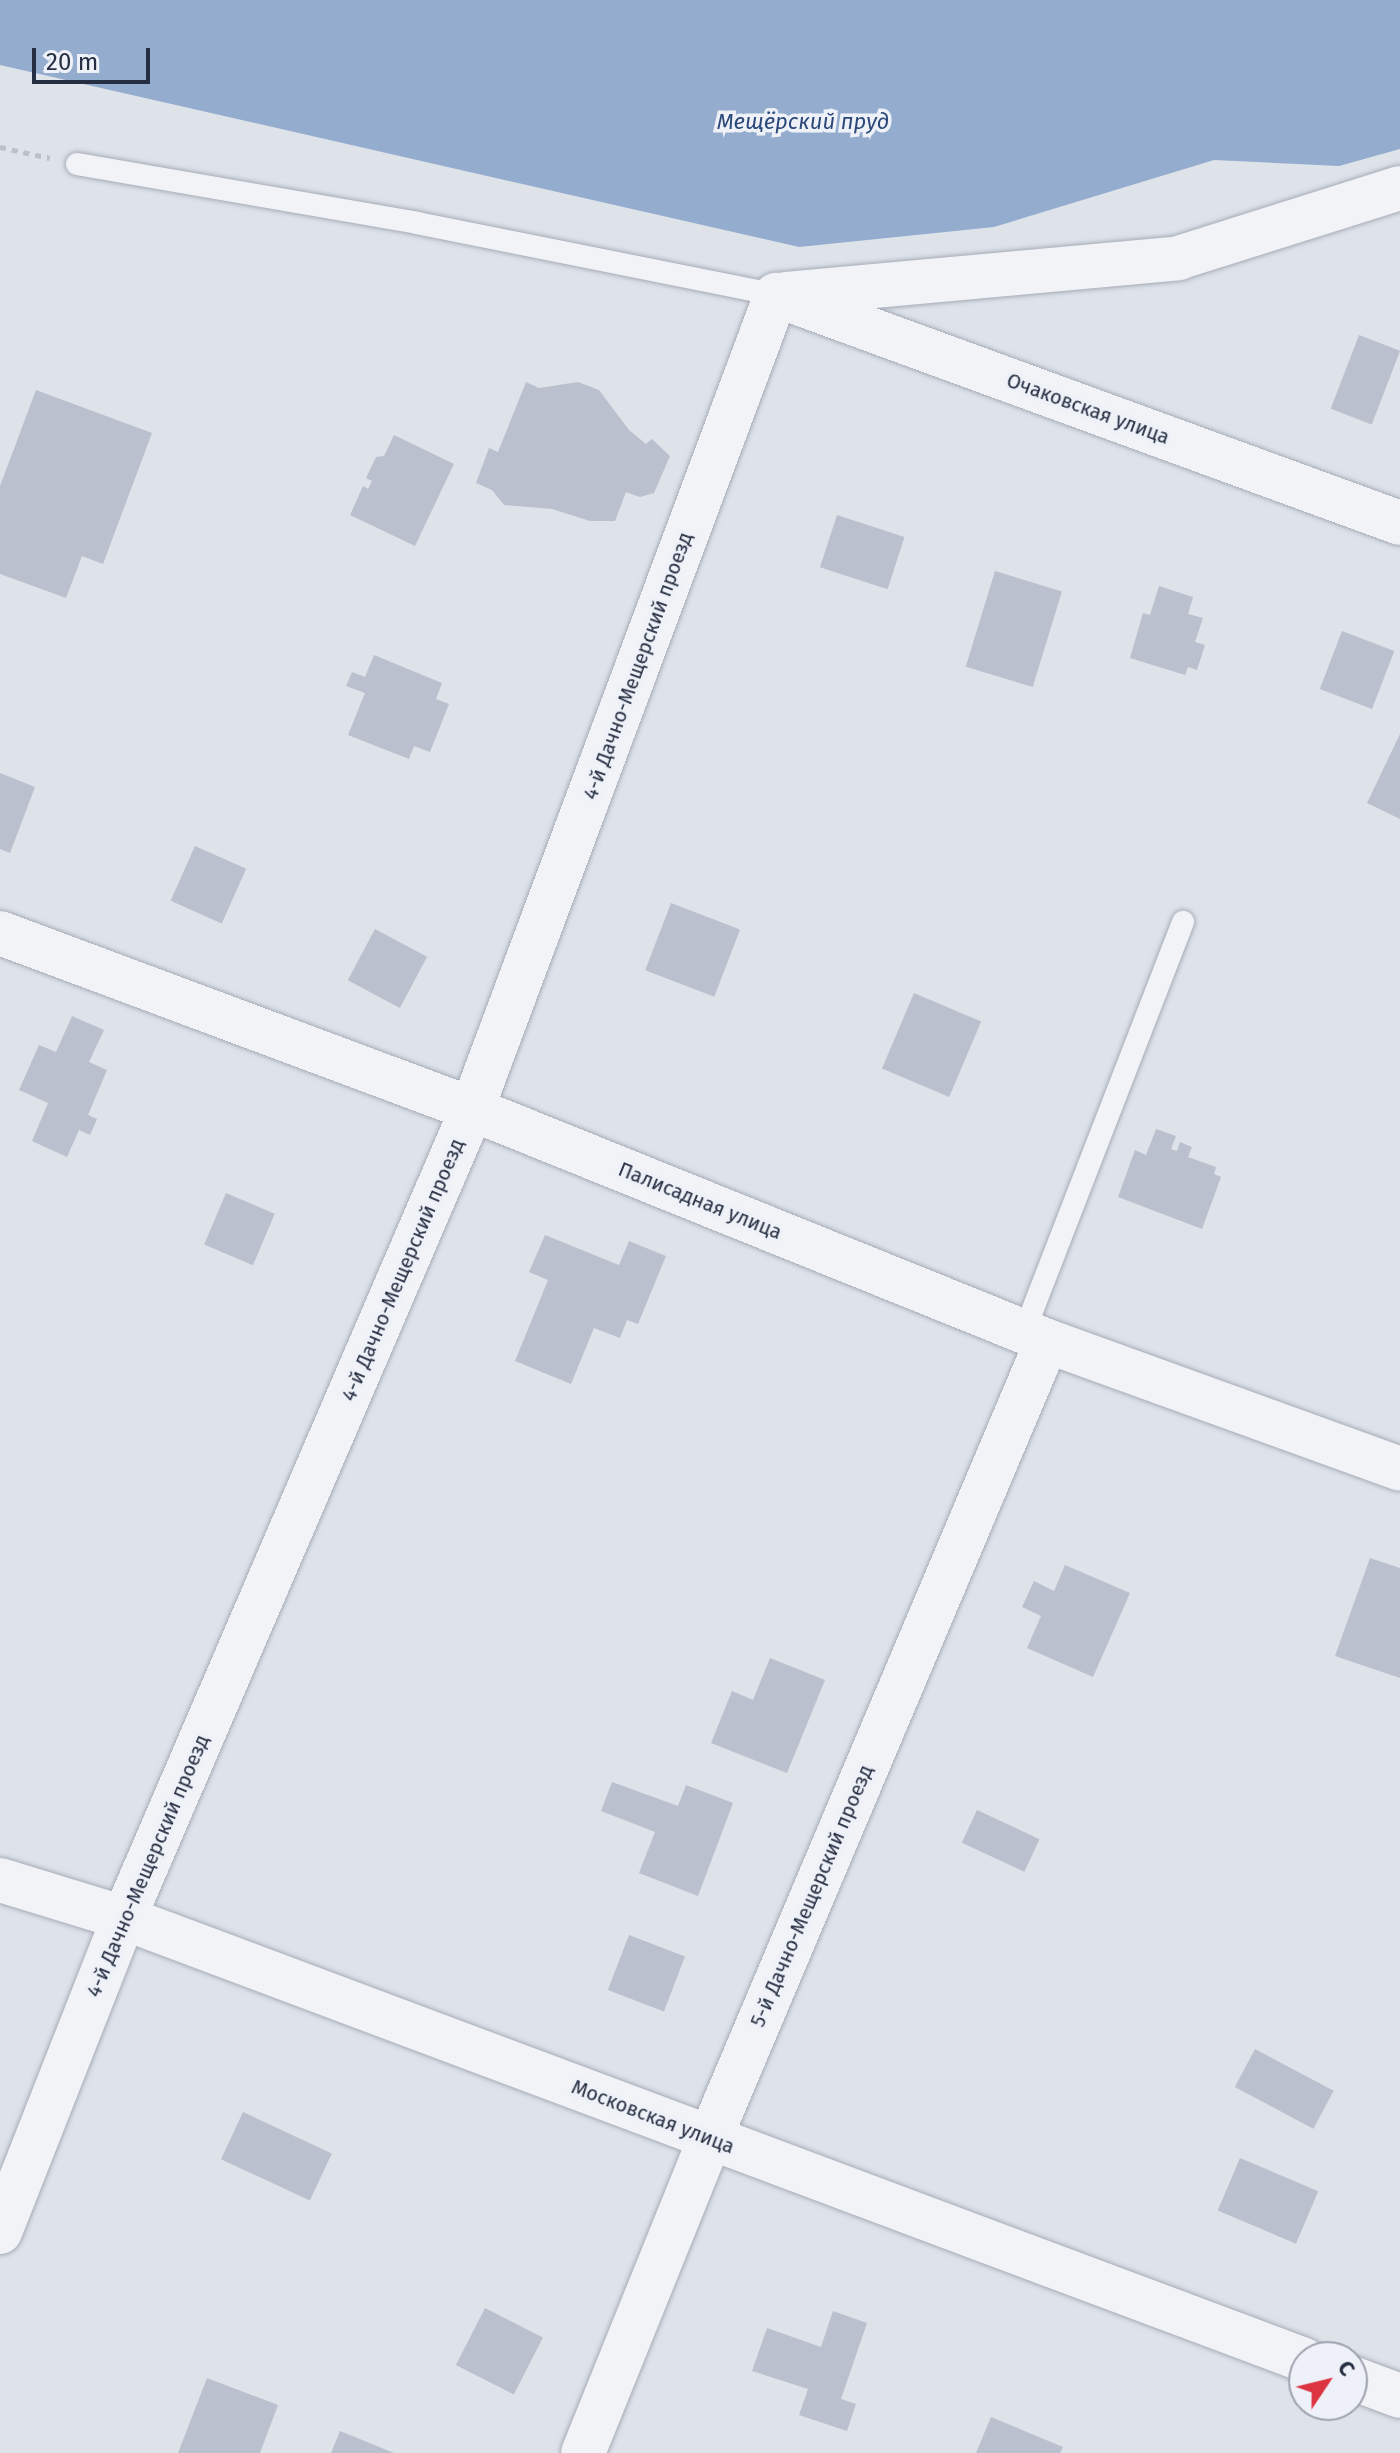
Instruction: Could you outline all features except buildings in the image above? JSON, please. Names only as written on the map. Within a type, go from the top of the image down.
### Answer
[{"type":"street","points":[[776,295],[1178,258],[1400,188]]},
{"type":"street","name":"Очаковская улица","points":[[776,295],[1400,523]]},
{"type":"street","name":"4-й Дачно-Мещерский проезд","points":[[0,2232],[124,1918],[472,1109],[776,295]]},
{"type":"street","name":"Палисадная улица","points":[[0,933],[472,1109],[1036,1336],[1400,1469]]},
{"type":"street","name":"5-й Дачно-Мещерский проезд","points":[[583,2453],[1036,1336]]},
{"type":"street","name":"Московская улица","points":[[0,1880],[124,1918],[1288,2354]]},
{"type":"street","points":[[1368,2384],[1400,2396]]},
{"type":"lane","points":[[77,164],[417,223],[776,295]]},
{"type":"lane","points":[[1036,1336],[1183,922]]},
{"type":"path","points":[[0,147],[77,164]]},
{"type":"water","name":"Мещёрский пруд","points":[[0,0],[1400,0],[1400,149],[1339,166],[1214,160],[994,227],[799,247],[0,65]]}]
